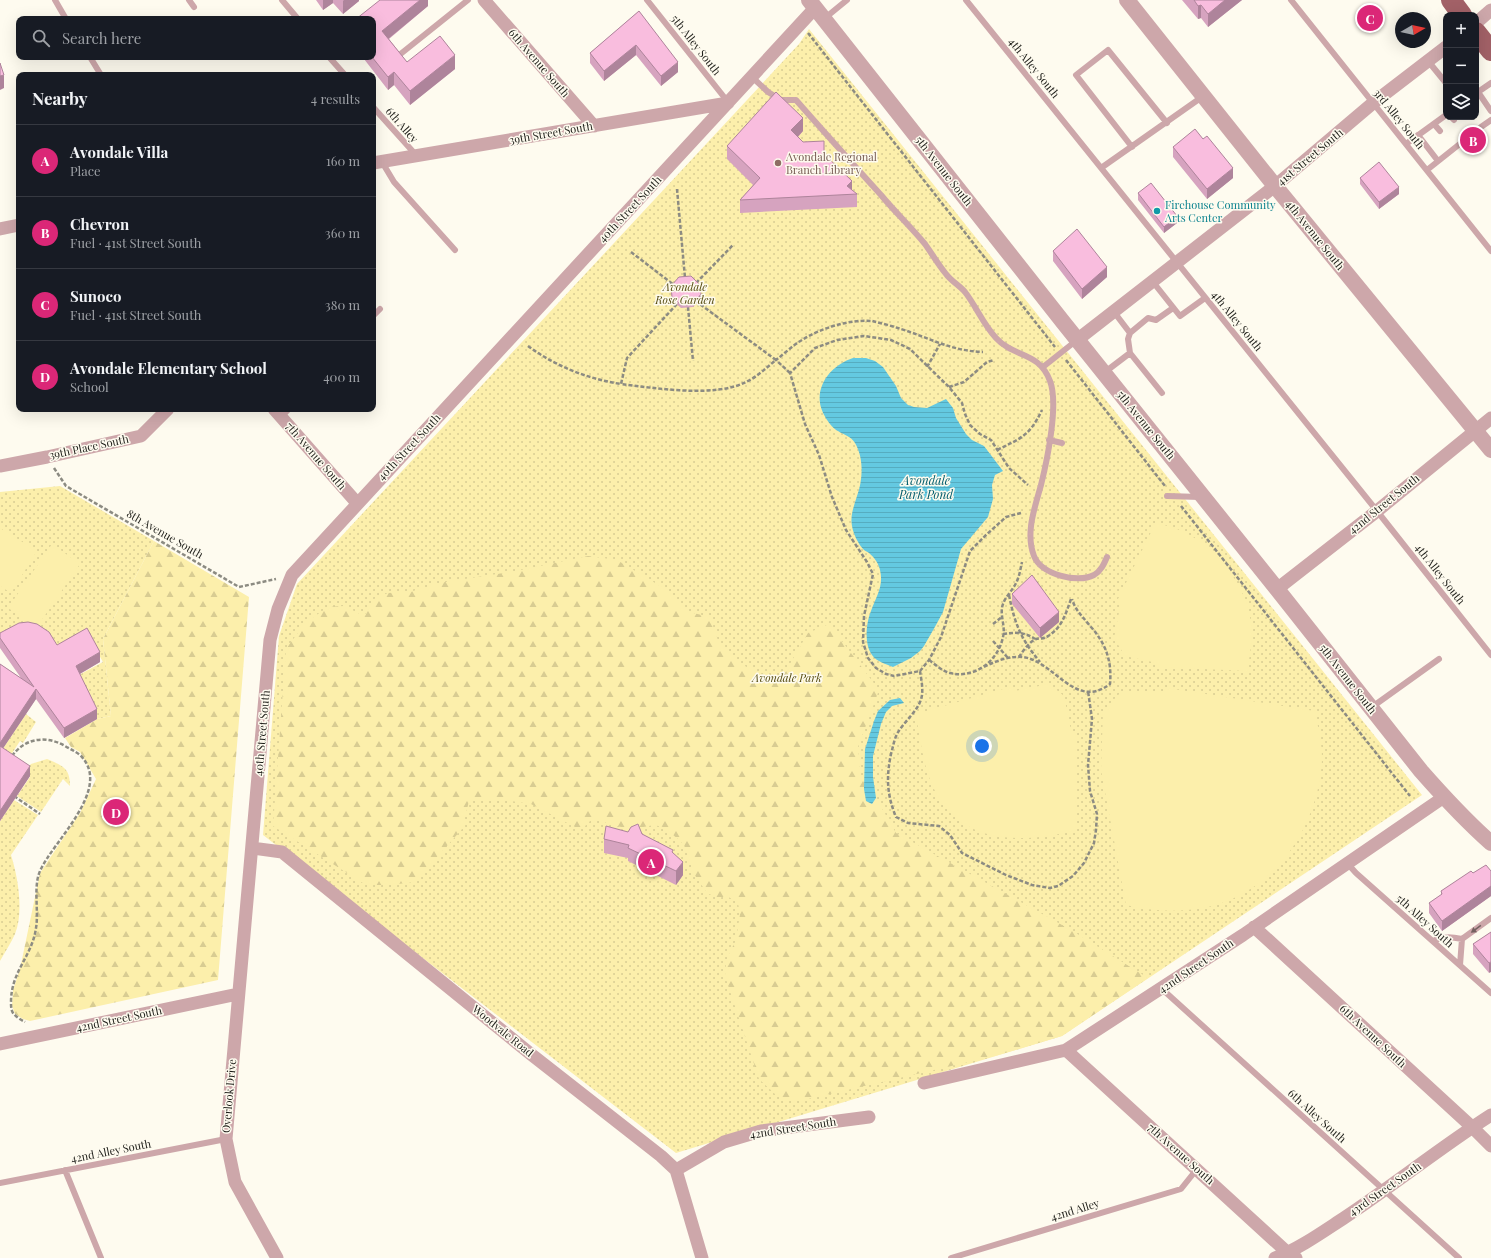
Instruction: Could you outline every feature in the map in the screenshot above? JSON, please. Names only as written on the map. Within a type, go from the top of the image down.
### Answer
[{"type":"main road","points":[[1450,0],[1460,12]]},
{"type":"main road","points":[[1479,36],[1491,51]]},
{"type":"street","name":"6th Avenue South","points":[[484,0],[594,126]]},
{"type":"street","name":"4th Avenue South","points":[[1127,0],[1275,186],[1491,450]]},
{"type":"street","name":"40th Street South","points":[[238,994],[270,640],[278,609],[292,575],[357,503],[816,9]]},
{"type":"street","name":"5th Avenue South","points":[[816,9],[1077,340],[1421,771],[1474,828],[1491,843]]},
{"type":"street","points":[[1479,20],[1491,10]]},
{"type":"street","name":"41st Street South","points":[[1077,340],[1275,186],[1374,103],[1444,48]]},
{"type":"street","name":"39th Street South","points":[[377,163],[728,103]]},
{"type":"street","points":[[0,229],[16,226]]},
{"type":"street","name":"39th Place South","points":[[0,466],[141,436],[165,412]]},
{"type":"street","name":"7th Avenue South","points":[[281,412],[357,503]]},
{"type":"street","name":"42nd Street South","points":[[1277,589],[1377,511],[1491,418]]},
{"type":"street","name":"42nd Street South","points":[[924,1084],[1066,1050],[1162,989],[1444,797]]},
{"type":"street","name":"Woodvale Road","points":[[252,848],[282,852],[532,1055],[661,1156],[676,1170]]},
{"type":"street","name":"6th Avenue South","points":[[1254,927],[1491,1146]]},
{"type":"street","name":"42nd Street South","points":[[0,1044],[238,994]]},
{"type":"street","name":"Overlook Drive","points":[[238,994],[226,1139],[235,1182],[277,1258]]},
{"type":"street","name":"7th Avenue South","points":[[1066,1050],[1292,1255]]},
{"type":"street","name":"43rd Street South","points":[[1275,1258],[1292,1255],[1306,1243],[1386,1190],[1472,1127],[1491,1115]]},
{"type":"street","name":"42nd Street South","points":[[676,1170],[724,1142],[761,1131],[869,1117]]},
{"type":"street","points":[[676,1170],[702,1258]]},
{"type":"lane","points":[[55,0],[64,16]]},
{"type":"lane","points":[[189,0],[194,7]]},
{"type":"lane","points":[[282,0],[295,16]]},
{"type":"lane","points":[[398,56],[468,0]]},
{"type":"lane","name":"5th Alley South","points":[[647,0],[728,103]]},
{"type":"lane","points":[[816,9],[847,0]]},
{"type":"lane","name":"4th Alley South","points":[[966,0],[1491,655]]},
{"type":"lane","name":"3rd Alley South","points":[[1291,0],[1491,250]]},
{"type":"lane","points":[[1132,147],[1076,75],[1108,50],[1167,123]]},
{"type":"lane","points":[[92,60],[98,72]]},
{"type":"lane","points":[[332,60],[342,72]]},
{"type":"lane","points":[[1428,61],[1443,79]]},
{"type":"lane","points":[[752,77],[768,92],[781,100],[796,100],[925,245],[947,275],[965,291],[994,336],[1002,345],[1030,356],[1043,367],[1050,381],[1053,395],[1053,409],[1042,482],[1033,512],[1030,539],[1034,557],[1045,569],[1058,575],[1070,578],[1093,575],[1101,569],[1107,557]]},
{"type":"lane","points":[[1479,92],[1491,83]]},
{"type":"lane","points":[[1101,168],[1204,96]]},
{"type":"lane","points":[[1479,96],[1491,111]]},
{"type":"lane","name":"6th Alley","points":[[376,110],[416,156]]},
{"type":"lane","points":[[1406,144],[1443,117]]},
{"type":"lane","points":[[1481,124],[1491,120]]},
{"type":"lane","points":[[1434,124],[1440,131]]},
{"type":"lane","points":[[1427,170],[1470,136],[1464,131]]},
{"type":"lane","points":[[1418,135],[1438,162]]},
{"type":"lane","points":[[1449,142],[1455,148]]},
{"type":"lane","points":[[377,163],[455,250]]},
{"type":"lane","points":[[1153,282],[1180,316],[1206,298]]},
{"type":"lane","points":[[1162,393],[1130,353],[1128,339],[1130,333],[1148,318],[1156,320],[1173,308]]},
{"type":"lane","points":[[376,313],[380,309]]},
{"type":"lane","points":[[1114,312],[1130,333]]},
{"type":"lane","points":[[1043,367],[1077,340]]},
{"type":"lane","points":[[1104,373],[1130,353]]},
{"type":"lane","points":[[1049,440],[1062,443]]},
{"type":"lane","points":[[1170,496],[1204,498]]},
{"type":"lane","points":[[1371,708],[1439,659]]},
{"type":"lane","name":"5th Alley South","points":[[1347,863],[1491,993]]},
{"type":"lane","points":[[1433,941],[1437,938],[1449,937],[1462,939],[1491,918]]},
{"type":"lane","points":[[1460,965],[1462,939]]},
{"type":"lane","name":"6th Alley South","points":[[1162,989],[1368,1176],[1386,1190],[1459,1258]]},
{"type":"lane","name":"42nd Alley South","points":[[0,1183],[226,1139]]},
{"type":"lane","name":"42nd Alley","points":[[951,1258],[1181,1189],[1197,1169]]},
{"type":"lane","points":[[65,1170],[101,1258]]},
{"type":"path","points":[[801,24],[1060,353],[1170,496],[1410,796]]},
{"type":"path","points":[[677,189],[685,280]]},
{"type":"path","points":[[696,284],[733,245]]},
{"type":"path","points":[[631,252],[675,285]]},
{"type":"path","points":[[697,302],[776,360],[790,373],[805,424],[819,455],[832,497],[846,530],[873,574],[864,616],[863,642],[868,658],[876,668],[886,674],[894,676],[920,671],[929,660],[941,637],[970,551],[1006,518],[1021,513]]},
{"type":"path","points":[[621,384],[627,358],[677,304]]},
{"type":"path","points":[[688,307],[693,360]]},
{"type":"path","points":[[528,346],[561,365],[595,379],[621,384],[693,390],[714,390],[736,386],[746,382],[801,340],[823,329],[850,323],[871,321],[902,329],[940,344],[966,352],[983,352]]},
{"type":"path","points":[[790,373],[815,348],[836,340],[864,336],[892,340],[910,349],[949,387],[962,403],[964,414],[970,425],[980,434],[991,440],[1009,468],[1028,485]]},
{"type":"path","points":[[927,367],[940,344]]},
{"type":"path","points":[[949,387],[964,382],[987,362],[994,360]]},
{"type":"path","points":[[997,450],[1023,437],[1035,424],[1042,410]]},
{"type":"path","name":"8th Avenue South","points":[[47,457],[66,486],[239,587],[292,575]]},
{"type":"path","points":[[984,667],[993,658],[1000,647],[1004,634],[1002,617],[1003,604],[1020,574],[1022,562]]},
{"type":"path","points":[[1008,595],[1019,633],[1042,665]]},
{"type":"path","points":[[929,660],[939,668],[950,673],[962,673],[974,672],[997,661],[1019,657],[1034,660],[1076,689],[1088,691],[1102,690],[1110,684],[1111,669],[1107,653],[1096,633],[1074,608],[1072,599],[1063,621],[1055,631],[1047,638],[1035,639],[1027,646],[1019,657]]},
{"type":"path","points":[[993,624],[1002,617]]},
{"type":"path","points":[[1004,634],[1015,632],[1030,635],[1035,639]]},
{"type":"path","points":[[993,641],[1000,647],[1002,652],[1008,658]]},
{"type":"path","points":[[920,671],[922,696],[918,705],[898,732],[890,759],[888,791],[890,804],[896,817],[908,824],[940,826],[950,835],[962,853],[1006,875],[1032,885],[1050,888],[1058,886],[1072,876],[1084,863],[1094,843],[1097,814],[1090,791],[1088,765],[1092,719],[1088,691]]},
{"type":"path","points":[[9,762],[18,748],[26,743],[37,739],[55,741],[82,757],[90,771],[91,781],[90,790],[85,801],[43,865],[38,876],[38,915],[34,939],[27,956],[17,970],[11,989],[11,1011],[14,1015],[25,1022]]},
{"type":"path","points":[[12,795],[40,814]]},
{"type":"green space","name":"Avondale Park","points":[[809,29],[1422,795],[1062,1036],[676,1153],[263,835],[279,636],[297,584],[799,44]]},
{"type":"green space","points":[[60,486],[154,541],[103,639],[111,716],[97,719],[77,676],[103,662],[88,636],[57,652],[0,637],[0,492]]},
{"type":"green space","points":[[1155,524],[1172,527],[1189,534],[1204,545],[1231,572],[1247,605],[1252,628],[1247,671],[1160,667],[1157,663],[1125,656],[1114,638],[1120,607],[1118,599]]},
{"type":"green space","points":[[0,528],[37,551],[11,593],[0,586]]},
{"type":"green space","points":[[154,541],[249,597],[218,980],[30,1021],[15,1014],[12,1006],[13,990],[20,969],[40,873],[80,813],[96,779],[80,752],[71,747],[65,738],[97,719],[111,716],[103,639]]},
{"type":"green space","points":[[52,544],[80,564],[37,627],[8,608]]},
{"type":"green space","points":[[588,556],[617,560],[665,589],[685,611],[710,617],[717,638],[728,654],[744,666],[780,681],[808,633],[829,624],[879,690],[858,747],[861,776],[868,789],[876,798],[896,833],[1071,930],[1148,978],[1062,1036],[995,1056],[799,1101],[787,1100],[775,1094],[759,1079],[725,976],[729,954],[736,940],[740,914],[738,903],[727,896],[718,898],[707,893],[694,874],[684,845],[663,827],[654,825],[633,829],[610,825],[601,820],[590,821],[585,826],[577,828],[531,804],[499,799],[469,801],[462,829],[415,882],[389,885],[366,885],[273,826],[286,649],[305,623],[328,607],[344,606],[364,616],[374,599],[388,593],[410,592],[439,583],[516,571]]},
{"type":"green space","points":[[1049,684],[1064,696],[1071,730],[1075,733],[1076,830],[1056,835],[1015,838],[995,836],[977,830],[960,821],[945,807],[930,780],[922,752],[916,714],[1010,687],[1015,691]]},
{"type":"green space","points":[[1167,688],[1315,711],[1320,735],[1322,759],[1319,783],[1313,806],[1304,828],[1292,849],[1259,883],[1239,896],[1205,908],[1171,911],[1126,905],[1101,770],[1103,711],[1121,692],[1162,692]]},
{"type":"green space","points":[[26,714],[36,722],[23,743],[20,741],[7,761],[0,753]]},
{"type":"green space","points":[[47,759],[61,766],[67,771],[70,786],[63,779],[41,812],[17,796],[30,777],[24,772],[31,764]]},
{"type":"green space","points":[[14,800],[38,815],[11,855],[19,894],[20,905],[18,925],[10,944],[0,961],[0,821]]},
{"type":"water","name":"Avondale Park Pond","points":[[853,358],[866,358],[875,361],[883,367],[896,386],[901,398],[908,405],[927,408],[946,399],[953,408],[956,418],[966,434],[972,440],[984,446],[1003,471],[995,475],[992,485],[993,499],[988,517],[961,549],[943,612],[936,625],[920,651],[911,658],[893,667],[876,659],[872,655],[869,650],[867,639],[868,621],[879,591],[881,576],[873,556],[864,550],[860,545],[852,526],[852,514],[859,490],[862,469],[860,455],[853,441],[829,423],[822,411],[820,403],[821,388],[828,375],[833,369]]},
{"type":"water","points":[[900,698],[904,703],[892,706],[886,712],[881,724],[873,756],[873,777],[876,798],[872,804],[866,801],[864,789],[865,749],[878,711],[890,700]]},
{"type":"building","points":[[380,0],[420,0],[382,31],[407,62],[440,36],[455,55],[410,91],[394,72],[388,77],[374,60],[376,60],[376,16],[360,16]]},
{"type":"building","points":[[1194,0],[1225,0],[1208,14],[1201,5],[1198,6]]},
{"type":"building","points":[[639,11],[678,62],[661,76],[636,45],[604,71],[590,53]]},
{"type":"building","points":[[0,63],[4,75],[0,76]]},
{"type":"building","name":"Avondale Regional Branch Library","points":[[776,92],[803,118],[791,130],[803,142],[824,141],[824,154],[852,181],[847,186],[857,194],[740,200],[760,178],[727,146]]},
{"type":"building","points":[[1195,129],[1203,139],[1207,136],[1233,168],[1207,189],[1173,147]]},
{"type":"building","points":[[1379,162],[1399,187],[1379,202],[1360,178]]},
{"type":"building","name":"Firehouse Community Arts Center","points":[[1151,183],[1177,216],[1164,227],[1138,193]]},
{"type":"building","points":[[1077,229],[1107,267],[1082,289],[1053,251]]},
{"type":"building","points":[[691,276],[699,284],[701,294],[693,304],[681,305],[672,297],[671,286],[679,277]]},
{"type":"building","points":[[1032,575],[1059,612],[1040,628],[1012,594]]},
{"type":"building","points":[[28,622],[37,624],[49,632],[57,645],[87,628],[100,652],[76,666],[97,709],[64,728],[36,689],[0,743],[0,664],[34,687],[0,638],[0,633],[19,623]]},
{"type":"building","points":[[0,746],[30,766],[0,811]]},
{"type":"building","points":[[638,824],[642,834],[673,850],[672,852],[683,862],[676,871],[628,848],[629,845],[604,839],[606,826],[628,832],[631,827]]},
{"type":"building","points":[[1486,865],[1491,871],[1491,886],[1442,921],[1429,903],[1442,894],[1441,891],[1471,871],[1473,873]]},
{"type":"building","points":[[1491,932],[1491,962],[1489,963],[1473,944]]},
{"type":"place","name":"Sunoco","points":[[1370,18]]},
{"type":"place","name":"Chevron","points":[[1473,140]]},
{"type":"place","name":"Avondale Regional Branch Library","points":[[778,163]]},
{"type":"place","name":"Firehouse Community Arts Center","points":[[1157,211]]},
{"type":"place","name":"Avondale Elementary School","points":[[116,812]]},
{"type":"place","name":"Avondale Villa","points":[[651,862]]},
{"type":"park label","name":"Avondale Rose Garden","points":[[685,293]]}]
